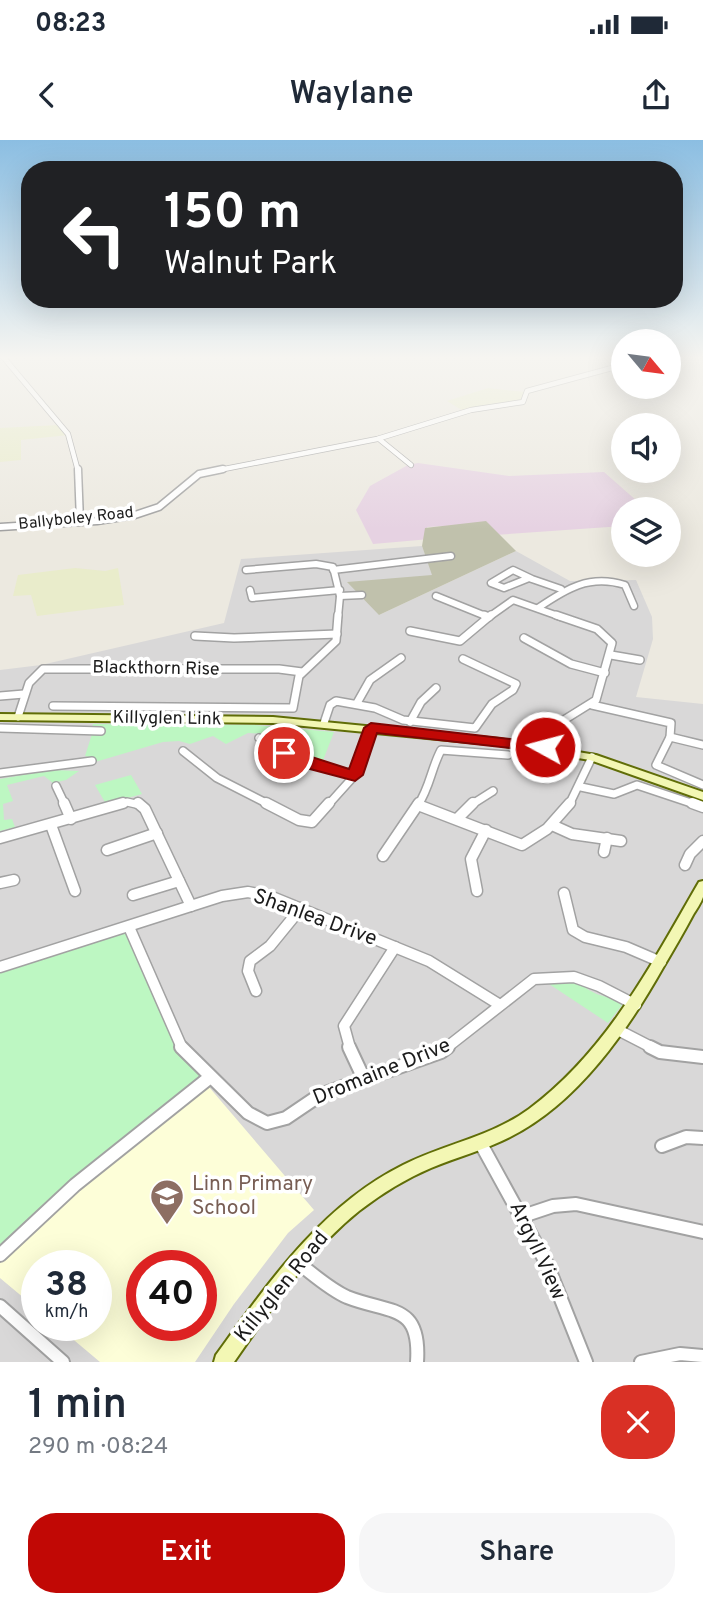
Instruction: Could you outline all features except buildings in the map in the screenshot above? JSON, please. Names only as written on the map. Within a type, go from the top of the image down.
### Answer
[{"type":"street","points":[[50,415],[70,438],[80,489],[80,521]]},
{"type":"street","name":"Ballyboley Road","points":[[0,527],[118,518],[152,510],[165,502],[185,481],[199,474],[379,439],[455,415]]},
{"type":"street","points":[[379,439],[411,465]]},
{"type":"street","points":[[333,570],[452,556]]},
{"type":"street","points":[[254,561],[255,569]]},
{"type":"street","points":[[53,706],[289,710],[295,706],[297,682],[302,672],[332,648],[337,636],[340,593],[333,570],[327,564],[316,564],[246,570]]},
{"type":"street","points":[[532,579],[525,578],[505,588],[491,583],[513,570],[561,589]]},
{"type":"street","points":[[538,608],[561,589],[578,583],[621,583],[634,606]]},
{"type":"street","points":[[250,590],[252,598],[340,593],[362,595]]},
{"type":"street","points":[[436,596],[489,617]]},
{"type":"street","points":[[410,631],[460,641],[509,600],[602,631],[611,642],[611,655],[600,694],[592,705],[551,728],[545,747]]},
{"type":"street","points":[[195,636],[337,636]]},
{"type":"street","points":[[524,638],[571,664],[605,673]]},
{"type":"street","points":[[611,655],[640,660]]},
{"type":"street","points":[[357,704],[370,680],[401,658]]},
{"type":"street","points":[[324,723],[332,702],[357,704],[410,722],[475,728],[492,704],[515,688],[512,681],[463,659]]},
{"type":"street","name":"Blackthorn Rise","points":[[18,718],[24,704],[24,694],[35,673],[47,668],[279,669],[302,672]]},
{"type":"street","points":[[410,722],[421,702],[436,688]]},
{"type":"street","points":[[0,696],[24,694]]},
{"type":"street","points":[[592,705],[667,720],[672,725],[670,737],[656,765],[703,785]]},
{"type":"street","name":"Killyglen Link","points":[[0,717],[324,723],[545,747],[592,757],[703,796]]},
{"type":"street","points":[[0,728],[101,731]]},
{"type":"street","points":[[183,751],[217,778],[306,822],[317,820],[355,775],[371,728]]},
{"type":"street","points":[[85,739],[88,729]]},
{"type":"street","points":[[670,737],[703,745]]},
{"type":"street","points":[[259,738],[295,758],[355,775]]},
{"type":"street","points":[[383,856],[429,788],[432,767],[441,750],[509,755]]},
{"type":"street","points":[[79,752],[80,762]]},
{"type":"street","points":[[418,805],[522,845],[552,825],[570,807],[581,788],[592,757]]},
{"type":"street","points":[[0,773],[92,761]]},
{"type":"street","points":[[581,788],[614,794],[637,785],[703,807]]},
{"type":"street","points":[[56,786],[71,819]]},
{"type":"street","points":[[457,819],[475,802],[493,791]]},
{"type":"street","points":[[0,838],[129,802],[138,803],[143,806],[157,833],[191,906]]},
{"type":"street","points":[[51,825],[75,891]]},
{"type":"street","points":[[552,825],[575,834],[621,841]]},
{"type":"street","points":[[477,891],[469,871],[470,859],[474,846],[486,830]]},
{"type":"street","points":[[107,850],[157,833]]},
{"type":"street","points":[[604,852],[607,838]]},
{"type":"street","points":[[685,865],[690,854],[703,841]]},
{"type":"street","points":[[0,883],[14,880]]},
{"type":"street","points":[[133,895],[179,881]]},
{"type":"street","name":"Killyglen Road","points":[[223,1362],[297,1262],[342,1216],[408,1170],[481,1144],[537,1112],[618,1030],[636,1005],[703,885]]},
{"type":"street","name":"Shanlea Drive","points":[[0,967],[191,906],[248,892],[301,908],[443,968],[500,1005]]},
{"type":"street","points":[[564,893],[573,930],[585,937],[625,947],[661,962]]},
{"type":"street","points":[[256,991],[248,971],[250,961],[271,946],[301,908]]},
{"type":"street","name":"Dromaine Drive","points":[[129,927],[173,1032],[184,1051],[248,1113],[267,1123],[286,1118],[320,1095],[441,1052],[534,979],[560,975],[588,980],[636,1005]]},
{"type":"street","points":[[364,1079],[345,1038],[344,1026],[396,947]]},
{"type":"street","points":[[618,1030],[660,1052],[703,1057]]},
{"type":"street","points":[[0,1255],[75,1185],[209,1078]]},
{"type":"street","points":[[662,1146],[686,1137],[703,1138]]},
{"type":"street","name":"Argyll View","points":[[481,1144],[523,1216],[547,1264],[586,1362]]},
{"type":"street","points":[[523,1216],[553,1206],[576,1204],[703,1232]]},
{"type":"street","points":[[297,1262],[345,1295],[398,1310],[406,1315],[418,1333],[417,1362]]},
{"type":"street","points":[[0,1306],[58,1360]]},
{"type":"street","points":[[641,1362],[680,1354],[703,1356]]},
{"type":"shaded area","points":[[59,425],[69,435],[21,440],[21,460],[0,462],[0,428]]},
{"type":"shaded area","points":[[418,463],[509,476],[604,472],[611,478],[611,483],[616,483],[632,497],[611,497],[611,527],[494,535],[482,524],[427,527],[430,539],[373,544],[356,510],[370,486],[408,465]]},
{"type":"shaded area","points":[[486,521],[516,551],[379,615],[347,582],[432,575],[422,546],[425,528]]},
{"type":"shaded area","points":[[422,546],[433,575],[379,615],[516,551],[570,581],[636,580],[652,617],[653,639],[636,697],[703,704],[703,1362],[0,1362],[0,670],[41,665],[224,623],[241,559]]},
{"type":"shaded area","points":[[75,568],[105,571],[118,568],[124,605],[37,616],[31,595],[13,596],[18,575]]},
{"type":"shaded area","name":"Linn Primary School","points":[[209,1087],[314,1210],[288,1233],[217,1329],[217,1250],[126,1250],[126,1341],[209,1341],[195,1362],[100,1362],[75,1341],[112,1341],[112,1250],[21,1250],[21,1296],[0,1278],[0,1263],[65,1201],[196,1093]]},
{"type":"green space","points":[[93,724],[253,725],[334,732],[322,763],[297,755],[298,748],[294,745],[280,748],[266,739],[269,737],[266,734],[248,733],[226,744],[213,736],[190,744],[179,741],[163,742],[95,762],[95,759],[85,756],[92,734],[102,729],[92,727]]},
{"type":"green space","points":[[51,770],[79,771],[66,780],[53,783],[44,776],[7,785],[13,801],[3,804],[4,820],[12,819],[15,827],[0,831],[0,779]]},
{"type":"green space","points":[[131,775],[142,794],[106,804],[95,785]]},
{"type":"green space","points":[[128,932],[202,1077],[0,1249],[0,971]]},
{"type":"green space","points":[[546,982],[580,982],[596,993],[615,998],[622,1005],[608,1023]]},
{"type":"place","name":"Linn Primary School","points":[[167,1226]]},
{"type":"route","points":[[284,753],[316,766],[355,775],[371,728],[545,747]]}]
